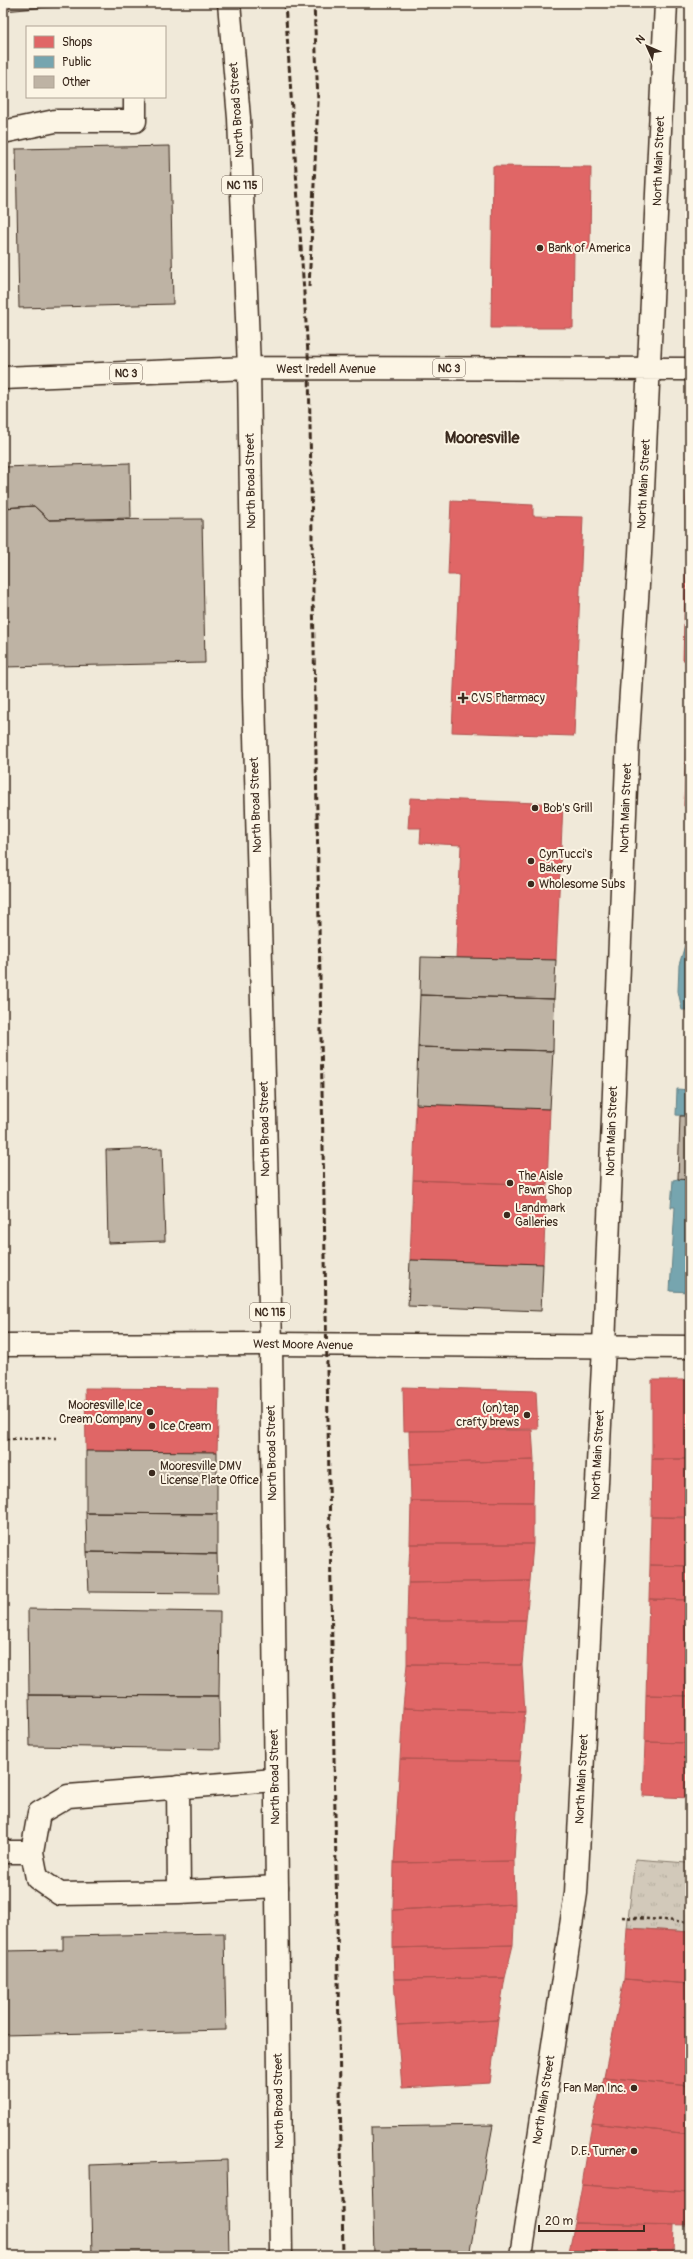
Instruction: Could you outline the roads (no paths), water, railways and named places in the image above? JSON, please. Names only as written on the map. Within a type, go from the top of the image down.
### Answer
[{"type":"main road","name":"North Broad Street","points":[[229,3],[238,118],[249,368],[254,697],[271,1344],[281,2256]]},
{"type":"main road","name":"North Main Street","points":[[521,2256],[576,1893],[604,1346],[628,737],[640,554],[666,3]]},
{"type":"main road","points":[[3,132],[55,121],[135,121],[135,98]]},
{"type":"main road","name":"West Iredell Avenue","points":[[3,378],[249,368],[649,368]]},
{"type":"main road","name":"NC 3","points":[[649,368],[690,369]]},
{"type":"main road","name":"West Moore Avenue","points":[[3,1345],[271,1344],[690,1347]]},
{"type":"main road","points":[[275,1780],[68,1796],[39,1813],[32,1852],[38,1878],[60,1894],[179,1892],[277,1887]]},
{"type":"main road","points":[[178,1788],[179,1892]]},
{"type":"main road","points":[[3,1852],[32,1852]]},
{"type":"railway","points":[[285,3],[309,369],[343,2256]]},
{"type":"railway","points":[[309,287],[318,102],[314,3]]},
{"type":"place","name":"Bank of America","points":[[540,248]]},
{"type":"place","name":"CVS Pharmacy","points":[[463,698]]},
{"type":"place","name":"Bob's Grill","points":[[535,808]]},
{"type":"place","name":"CynTucci's Bakery","points":[[531,861]]},
{"type":"place","name":"Wholesome Subs","points":[[531,884]]},
{"type":"place","name":"The Aisle Pawn Shop","points":[[510,1183]]},
{"type":"place","name":"Landmark Galleries","points":[[507,1215]]},
{"type":"place","name":"Mooresville Ice Cream Company","points":[[150,1412]]},
{"type":"place","name":"(on)tap crafty brews","points":[[527,1415]]},
{"type":"place","name":"Ice Cream","points":[[152,1426]]},
{"type":"place","name":"Mooresville DMV License Plate Office","points":[[152,1473]]},
{"type":"place","name":"Fan Man Inc.","points":[[634,2088]]},
{"type":"place","name":"D.E. Turner","points":[[634,2151]]},
{"type":"district","name":"Mooresville","points":[[482,438]]}]
